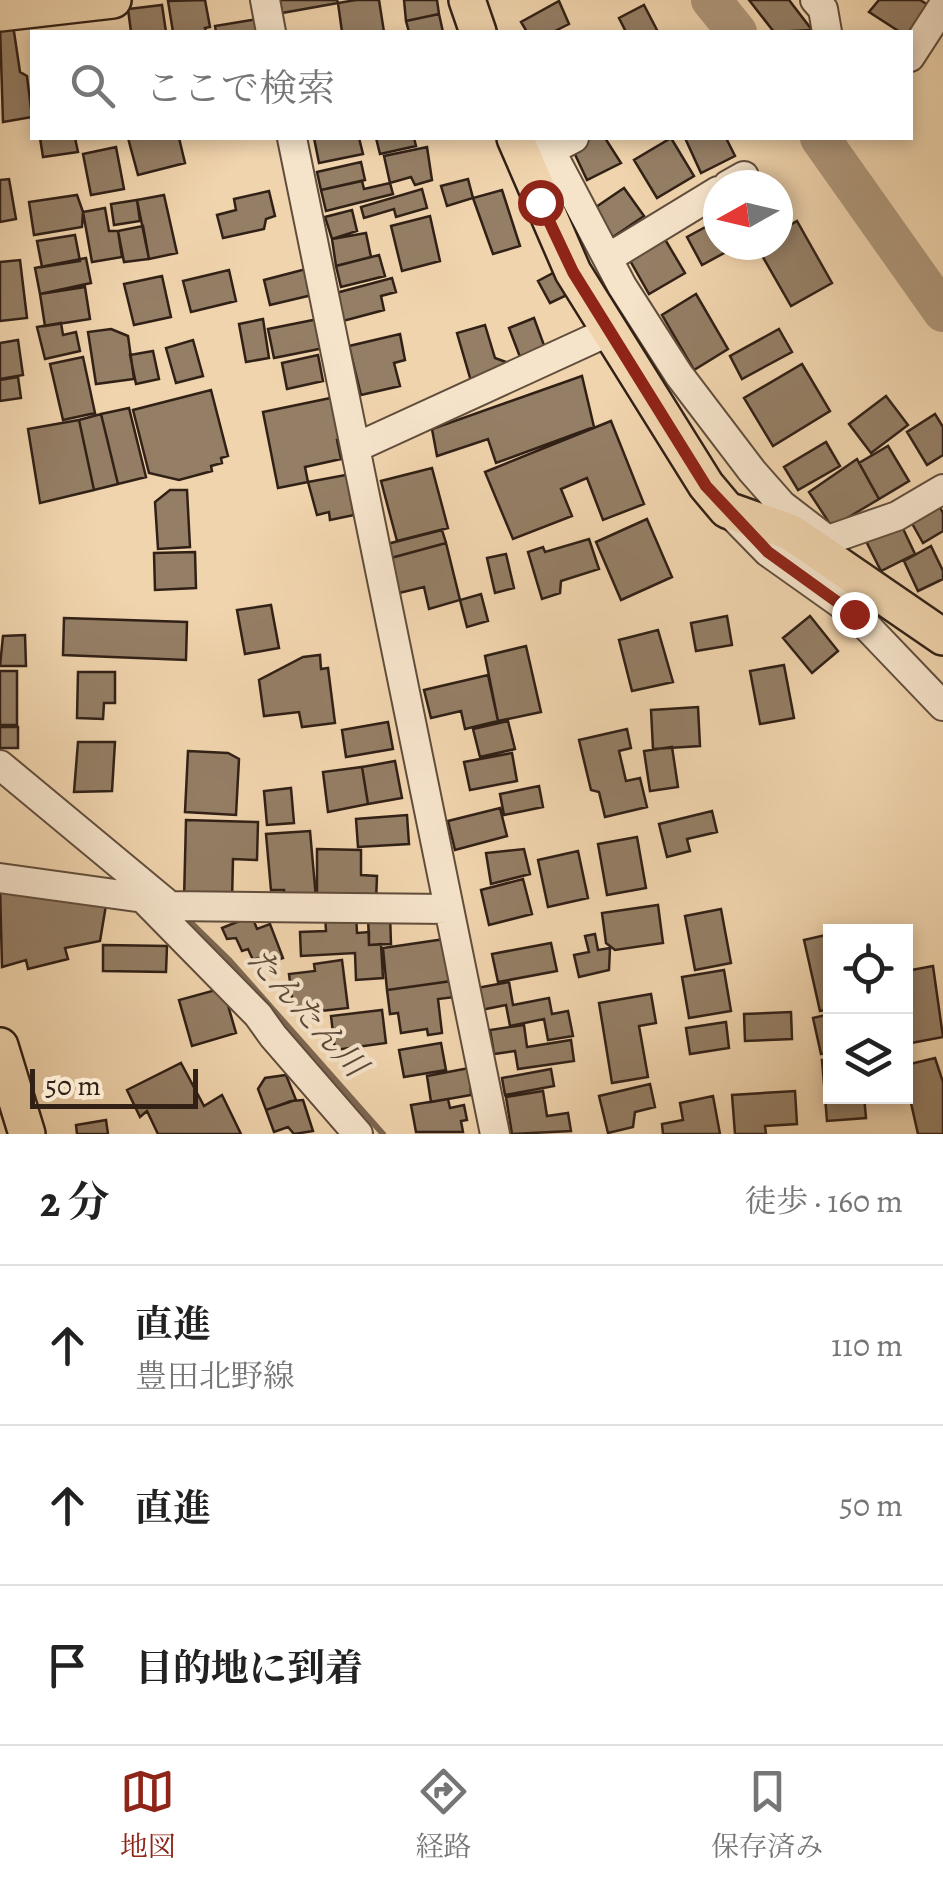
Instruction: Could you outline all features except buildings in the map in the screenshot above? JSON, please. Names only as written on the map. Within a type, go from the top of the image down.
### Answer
[{"type":"main road","points":[[0,14],[113,0]]},
{"type":"main road","points":[[467,0],[477,30]]},
{"type":"main road","points":[[516,140],[573,272],[706,486],[727,510],[790,532],[943,637]]},
{"type":"main road","points":[[0,1046],[26,1134]]},
{"type":"street","points":[[265,0],[271,30]]},
{"type":"street","points":[[815,0],[822,9],[827,30]]},
{"type":"street","points":[[913,52],[943,6]]},
{"type":"street","points":[[292,140],[495,1134]]},
{"type":"street","points":[[556,142],[608,258],[679,374],[782,505],[902,598],[904,609]]},
{"type":"street","points":[[608,258],[703,200]]},
{"type":"street","points":[[357,447],[610,331]]},
{"type":"street","points":[[828,540],[897,516],[943,489]]},
{"type":"street","points":[[727,510],[768,552],[854,614],[943,706]]},
{"type":"street","points":[[0,765],[155,901],[358,1134]]},
{"type":"street","points":[[0,878],[155,901],[449,909]]},
{"type":"waterway","points":[[711,0],[735,30]]},
{"type":"waterway","points":[[821,140],[943,312]]},
{"type":"waterway","name":"たんたん川","points":[[185,917],[230,961],[383,1134]]},
{"type":"route","points":[[540,202],[573,272],[706,486],[768,552],[854,614]]}]
